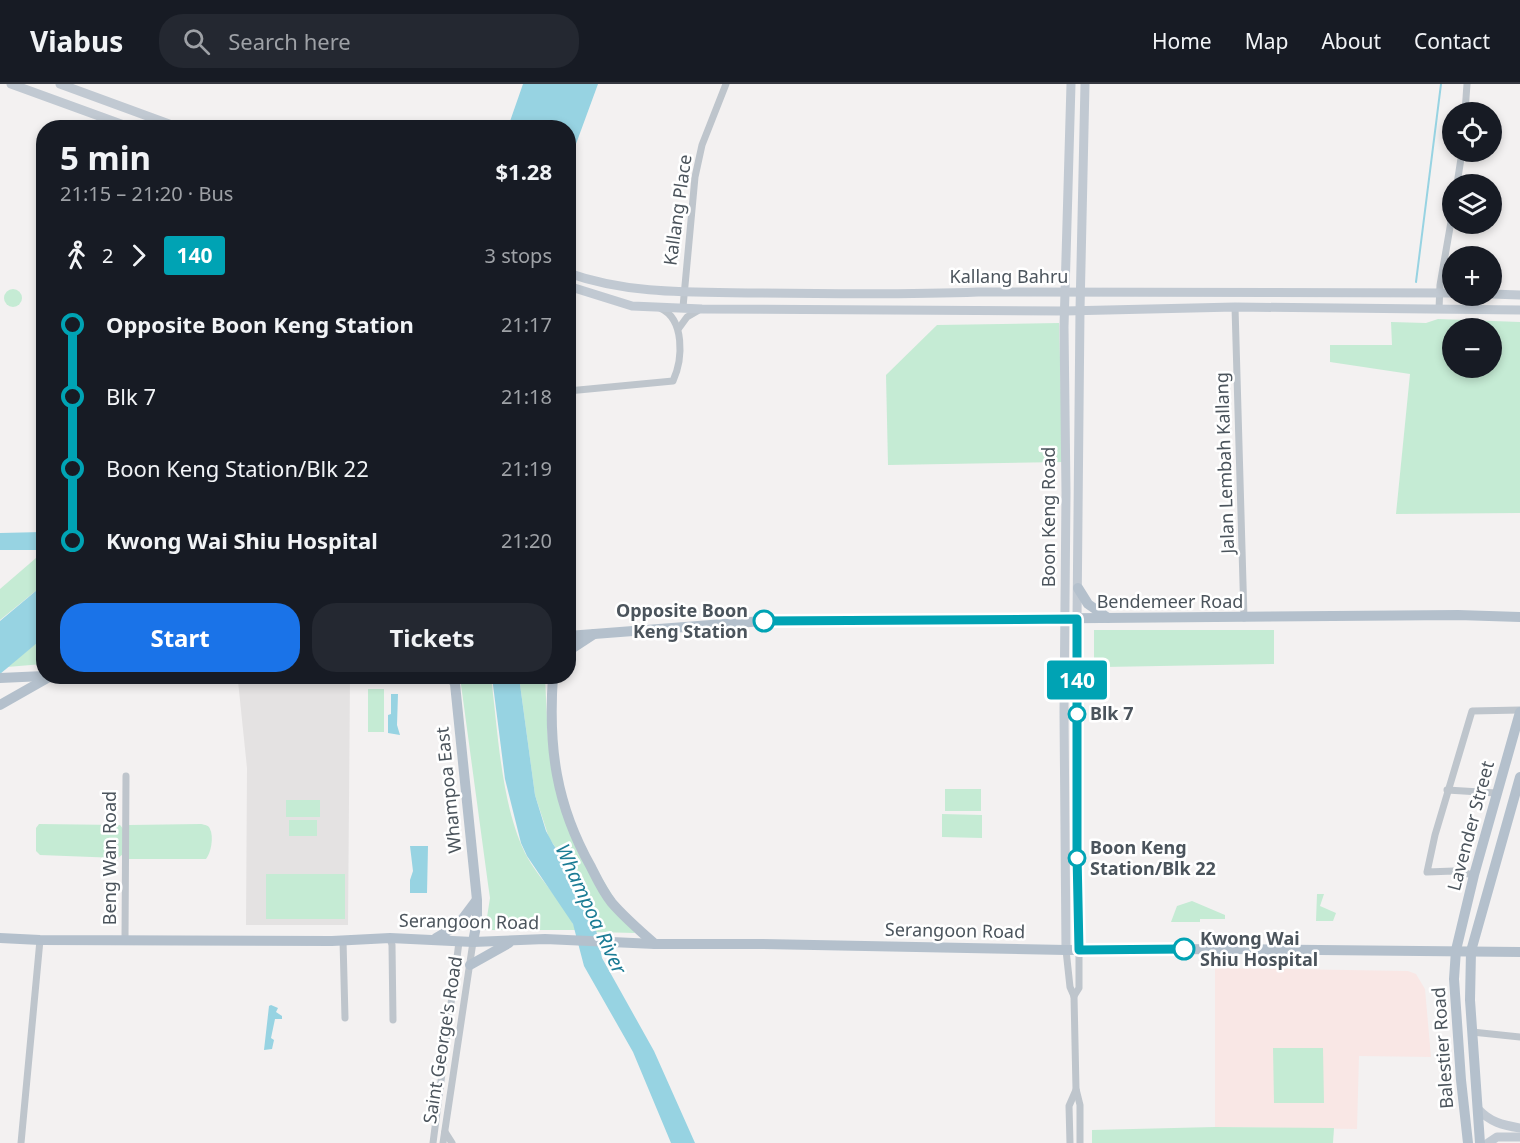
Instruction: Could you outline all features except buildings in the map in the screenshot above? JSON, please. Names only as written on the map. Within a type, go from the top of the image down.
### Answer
[{"type":"main road","points":[[12,84],[110,120]]},
{"type":"main road","points":[[60,84],[158,120]]},
{"type":"main road","name":"Boon Keng Road","points":[[1066,950],[1065,293],[1071,84]]},
{"type":"main road","name":"Boon Keng Road","points":[[1079,950],[1077,619],[1085,84]]},
{"type":"main road","name":"Kallang Bahru","points":[[576,275],[632,290],[683,292],[900,294],[1440,292]]},
{"type":"main road","name":"Kallang Bahru","points":[[576,288],[632,306],[702,309],[1065,311],[1235,307],[1520,310]]},
{"type":"main road","points":[[1502,294],[1520,295]]},
{"type":"main road","points":[[1078,588],[1088,604],[1108,619]]},
{"type":"main road","name":"Bendemeer Road","points":[[576,635],[763,621],[1520,616]]},
{"type":"main road","points":[[576,646],[595,634]]},
{"type":"main road","points":[[3,678],[36,676]]},
{"type":"main road","points":[[0,705],[37,684]]},
{"type":"main road","name":"Whampoa East","points":[[455,684],[477,900],[477,921],[473,942]]},
{"type":"main road","points":[[553,684],[552,744],[559,789],[568,820],[586,859],[611,902],[656,944]]},
{"type":"main road","name":"Lavender Street","points":[[1456,950],[1474,875],[1520,711]]},
{"type":"main road","name":"Lavender Street","points":[[1471,951],[1520,777]]},
{"type":"main road","points":[[432,940],[458,925],[477,900]]},
{"type":"main road","name":"Serangoon Road","points":[[0,938],[343,940],[390,938],[459,942],[545,939],[656,944],[1066,950],[1520,952]]},
{"type":"main road","points":[[470,965],[512,941]]},
{"type":"main road","name":"Balestier Road","points":[[1456,950],[1454,979],[1468,1143]]},
{"type":"main road","name":"Balestier Road","points":[[1471,951],[1470,1000],[1480,1143]]},
{"type":"main road","points":[[1478,1109],[1496,1124],[1520,1128]]},
{"type":"main road","points":[[1488,1143],[1497,1137],[1520,1137]]},
{"type":"street","name":"Kallang Place","points":[[683,307],[695,177],[702,145],[726,84]]},
{"type":"street","points":[[1466,102],[1467,84]]},
{"type":"street","points":[[1439,309],[1449,234]]},
{"type":"street","points":[[658,307],[669,313],[679,328]]},
{"type":"street","name":"Jalan Lembah Kallang","points":[[1235,307],[1244,618]]},
{"type":"street","points":[[576,390],[673,381],[678,369],[679,328],[687,317],[702,309]]},
{"type":"street","points":[[1474,875],[1454,871],[1426,872],[1472,711],[1520,711]]},
{"type":"street","name":"Beng Wan Road","points":[[125,939],[126,776]]},
{"type":"street","points":[[1448,790],[1496,793]]},
{"type":"street","name":"Serangoon Road","points":[[390,938],[393,1020]]},
{"type":"street","points":[[21,1143],[40,940]]},
{"type":"street","points":[[343,940],[345,1018]]},
{"type":"street","name":"Saint George's Road","points":[[433,1143],[459,942]]},
{"type":"street","name":"Saint George's Road","points":[[443,1143],[473,942]]},
{"type":"street","points":[[1066,950],[1070,987],[1074,996],[1080,1143]]},
{"type":"street","points":[[1074,996],[1079,988],[1079,950]]},
{"type":"street","points":[[1472,1032],[1520,1037]]},
{"type":"street","points":[[1070,1143],[1070,1106],[1076,1089]]},
{"type":"street","points":[[445,1132],[452,1143]]},
{"type":"shaded area","points":[[238,684],[350,684],[348,925],[246,925],[247,768]]},
{"type":"shaded area","name":"Kwong Wai Shiu Hospital","points":[[1215,968],[1408,971],[1416,974],[1425,989],[1431,1057],[1359,1056],[1357,1129],[1215,1127]]},
{"type":"green space","points":[[9,289],[17,289],[22,294],[20,305],[9,307],[4,302],[4,294]]},
{"type":"green space","points":[[1442,319],[1442,378],[1502,378],[1502,321],[1520,322],[1520,513],[1396,514],[1410,374],[1330,362],[1330,345],[1392,345],[1391,322],[1426,323]]},
{"type":"green space","points":[[1059,323],[1063,462],[888,465],[886,375],[937,325]]},
{"type":"green space","points":[[36,558],[36,591],[0,620],[0,589]]},
{"type":"green space","points":[[1094,630],[1274,630],[1274,664],[1104,667],[1094,663]]},
{"type":"green space","points":[[36,644],[36,665],[7,667]]},
{"type":"green space","points":[[461,684],[492,684],[502,767],[517,834],[531,863],[565,910],[576,930],[485,930],[490,898]]},
{"type":"green space","points":[[520,684],[545,684],[548,741],[562,812],[635,933],[596,932],[586,895],[549,838],[535,795]]},
{"type":"green space","points":[[368,689],[384,689],[384,732],[368,732]]},
{"type":"green space","points":[[945,789],[981,789],[981,811],[945,811]]},
{"type":"green space","points":[[286,800],[320,800],[320,817],[286,817]]},
{"type":"green space","points":[[942,814],[982,815],[982,838],[942,837]]},
{"type":"green space","points":[[289,820],[317,820],[317,836],[289,836]]},
{"type":"green space","points":[[39,824],[120,825],[124,830],[123,854],[118,858],[40,855],[36,851],[36,828]]},
{"type":"green space","points":[[201,824],[209,827],[212,836],[211,849],[206,859],[129,859],[129,825]]},
{"type":"green space","points":[[266,874],[345,874],[345,919],[266,919]]},
{"type":"green space","points":[[1317,894],[1324,894],[1320,906],[1336,913],[1333,921],[1316,921]]},
{"type":"green space","points":[[1192,901],[1225,915],[1225,919],[1171,922],[1177,906]]},
{"type":"green space","points":[[1273,1048],[1323,1048],[1324,1103],[1274,1103]]},
{"type":"green space","points":[[1215,1127],[1334,1128],[1333,1143],[1092,1143],[1092,1130]]},
{"type":"water","points":[[523,84],[598,84],[576,144],[576,120],[510,120]]},
{"type":"water","points":[[36,532],[36,550],[0,550],[0,533]]},
{"type":"water","points":[[36,591],[36,644],[0,674],[0,621]]},
{"type":"water","name":"Whampoa River","points":[[493,684],[520,684],[535,795],[546,831],[582,886],[595,925],[602,958],[654,1051],[695,1143],[671,1143],[633,1052],[584,966],[573,924],[527,856],[521,843],[505,779]]},
{"type":"water","points":[[391,694],[398,694],[397,725],[400,735],[388,733]]},
{"type":"water","points":[[410,846],[428,846],[427,893],[410,893],[413,871]]},
{"type":"water","points":[[269,1006],[278,1008],[276,1012],[282,1016],[282,1019],[275,1019],[271,1038],[274,1040],[272,1049],[264,1050]]},
{"type":"waterway","points":[[1416,282],[1441,84]]},
{"type":"bus line","name":"140","points":[[764,621],[1077,619],[1079,950],[1184,949]]},
{"type":"place","name":"Opposite Boon Keng Station","points":[[764,621]]},
{"type":"place","name":"Blk 7","points":[[1077,714]]},
{"type":"place","name":"Boon Keng Station/Blk 22","points":[[1077,858]]},
{"type":"place","name":"Kwong Wai Shiu Hospital","points":[[1184,949]]}]
